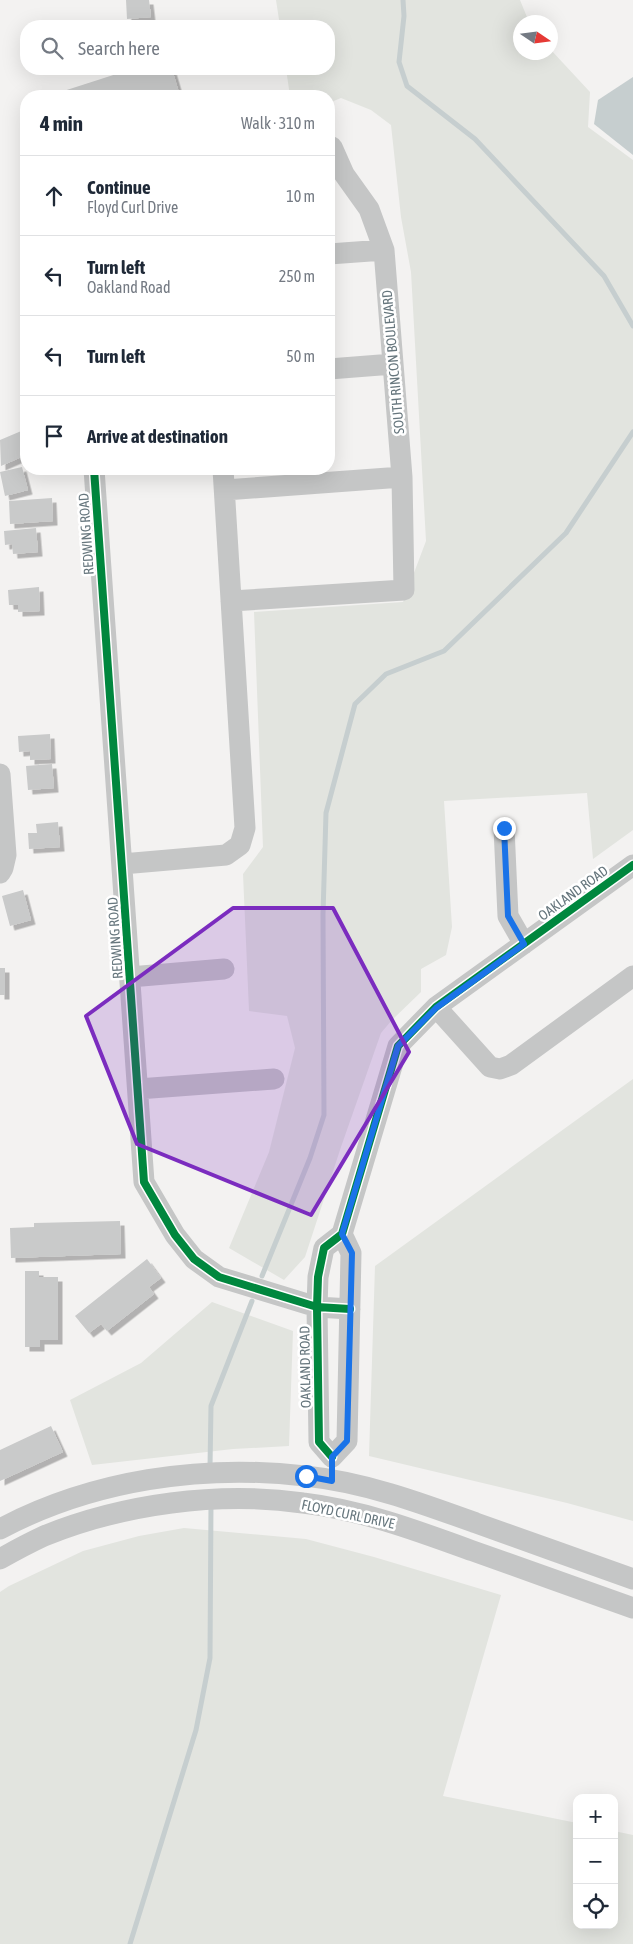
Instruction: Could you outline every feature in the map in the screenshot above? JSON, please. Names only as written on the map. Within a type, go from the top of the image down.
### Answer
[{"type":"street","name":"SOUTH RINCON BOULEVARD","points":[[231,601],[404,590],[402,477],[384,250],[369,209],[344,174],[335,154]]},
{"type":"street","points":[[335,254],[384,250]]},
{"type":"street","points":[[335,369],[393,364]]},
{"type":"street","name":"REDWING ROAD","points":[[94,475],[144,1182],[175,1234],[194,1259],[219,1277],[317,1306],[350,1309]]},
{"type":"street","points":[[122,864],[226,856],[240,845],[246,828],[224,475]]},
{"type":"street","points":[[225,490],[402,477]]},
{"type":"street","points":[[0,774],[6,855],[0,873]]},
{"type":"street","points":[[504,828],[508,916],[524,944]]},
{"type":"street","name":"OAKLAND ROAD","points":[[332,1457],[319,1442],[318,1277],[324,1248],[342,1234],[398,1046],[436,1008],[633,865]]},
{"type":"street","points":[[130,978],[224,969]]},
{"type":"street","points":[[436,1008],[490,1066],[500,1069],[511,1066],[633,976]]},
{"type":"street","points":[[138,1089],[274,1079]]},
{"type":"street","points":[[330,1508],[332,1457],[347,1441],[352,1253],[342,1234]]},
{"type":"street","name":"FLOYD CURL DRIVE","points":[[0,1528],[32,1512],[72,1498],[120,1485],[181,1476],[239,1472],[306,1476],[417,1502],[633,1579]]},
{"type":"street","name":"FLOYD CURL DRIVE","points":[[0,1559],[43,1537],[80,1524],[126,1512],[184,1502],[239,1499],[302,1503],[330,1508],[409,1528],[633,1608]]},
{"type":"highlighted area","points":[[233,908],[333,908],[409,1052],[311,1215],[137,1144],[86,1016]]},
{"type":"shaded area","points":[[276,0],[520,0],[526,15],[513,15],[513,60],[558,60],[558,58],[590,92],[588,127],[633,160],[633,830],[593,859],[587,793],[444,801],[452,927],[446,955],[421,969],[421,992],[381,1033],[305,1257],[284,1280],[229,1248],[269,1152],[295,1048],[287,1016],[249,1011],[243,874],[263,847],[254,612],[403,602],[426,541],[411,272],[401,217],[391,125],[371,110],[341,98],[335,100],[335,90],[289,90],[287,75],[335,75],[335,20],[279,20]]},
{"type":"shaded area","points":[[633,77],[633,155],[594,124],[598,100]]},
{"type":"shaded area","points":[[633,1079],[633,1521],[567,1503],[369,1456],[375,1266]]},
{"type":"shaded area","points":[[212,1302],[293,1331],[289,1446],[233,1449],[92,1465],[70,1400],[141,1363]]},
{"type":"shaded area","points":[[184,1528],[306,1539],[501,1595],[443,1796],[573,1822],[573,1929],[618,1929],[618,1832],[633,1835],[633,1944],[0,1944],[0,1592],[83,1551],[139,1536]]},
{"type":"building","points":[[126,0],[149,0],[151,17],[127,19]]},
{"type":"building","points":[[113,75],[174,75],[178,90],[67,90]]},
{"type":"building","points":[[20,432],[20,458],[1,466],[0,440]]},
{"type":"building","points":[[20,467],[20,475],[24,475],[28,490],[5,496],[0,472]]},
{"type":"building","points":[[52,498],[53,521],[10,524],[9,501]]},
{"type":"building","points":[[36,528],[38,552],[13,554],[12,544],[5,545],[4,531]]},
{"type":"building","points":[[39,587],[40,611],[18,612],[18,605],[9,605],[8,590]]},
{"type":"building","points":[[50,734],[51,759],[30,760],[30,751],[19,752],[18,736]]},
{"type":"building","points":[[52,764],[54,788],[28,790],[26,766]]},
{"type":"building","points":[[58,822],[60,847],[29,849],[28,833],[37,833],[36,824]]},
{"type":"building","points":[[23,890],[31,920],[10,926],[2,896]]},
{"type":"building","points":[[0,968],[5,968],[5,995],[0,995]]},
{"type":"building","points":[[120,1221],[121,1254],[11,1258],[10,1228],[34,1227],[34,1223]]},
{"type":"building","points":[[147,1259],[161,1278],[149,1287],[154,1294],[107,1331],[101,1324],[89,1333],[75,1316]]},
{"type":"building","points":[[25,1271],[39,1271],[39,1277],[58,1277],[58,1340],[40,1340],[40,1347],[25,1347]]},
{"type":"building","points":[[51,1426],[63,1452],[0,1481],[0,1450]]},
{"type":"waterway","points":[[403,0],[404,16],[399,62],[407,86],[475,139],[604,276],[633,326]]},
{"type":"waterway","points":[[262,1276],[310,1158],[324,1115],[323,914],[326,813],[355,704],[386,674],[444,651],[566,533],[633,432]]},
{"type":"waterway","points":[[210,1467],[211,1406],[252,1301]]},
{"type":"waterway","points":[[130,1944],[196,1730],[210,1658],[211,1503]]},
{"type":"cycle path","points":[[94,475],[144,1182],[175,1235],[194,1259],[219,1277],[317,1307],[350,1309]]},
{"type":"cycle path","points":[[332,1457],[319,1442],[318,1277],[324,1248],[342,1234],[398,1046],[436,1007],[633,865]]},
{"type":"route","points":[[306,1476],[332,1481],[332,1457],[347,1441],[352,1253],[342,1234],[398,1046],[436,1008],[524,944],[508,916],[504,828]]}]
